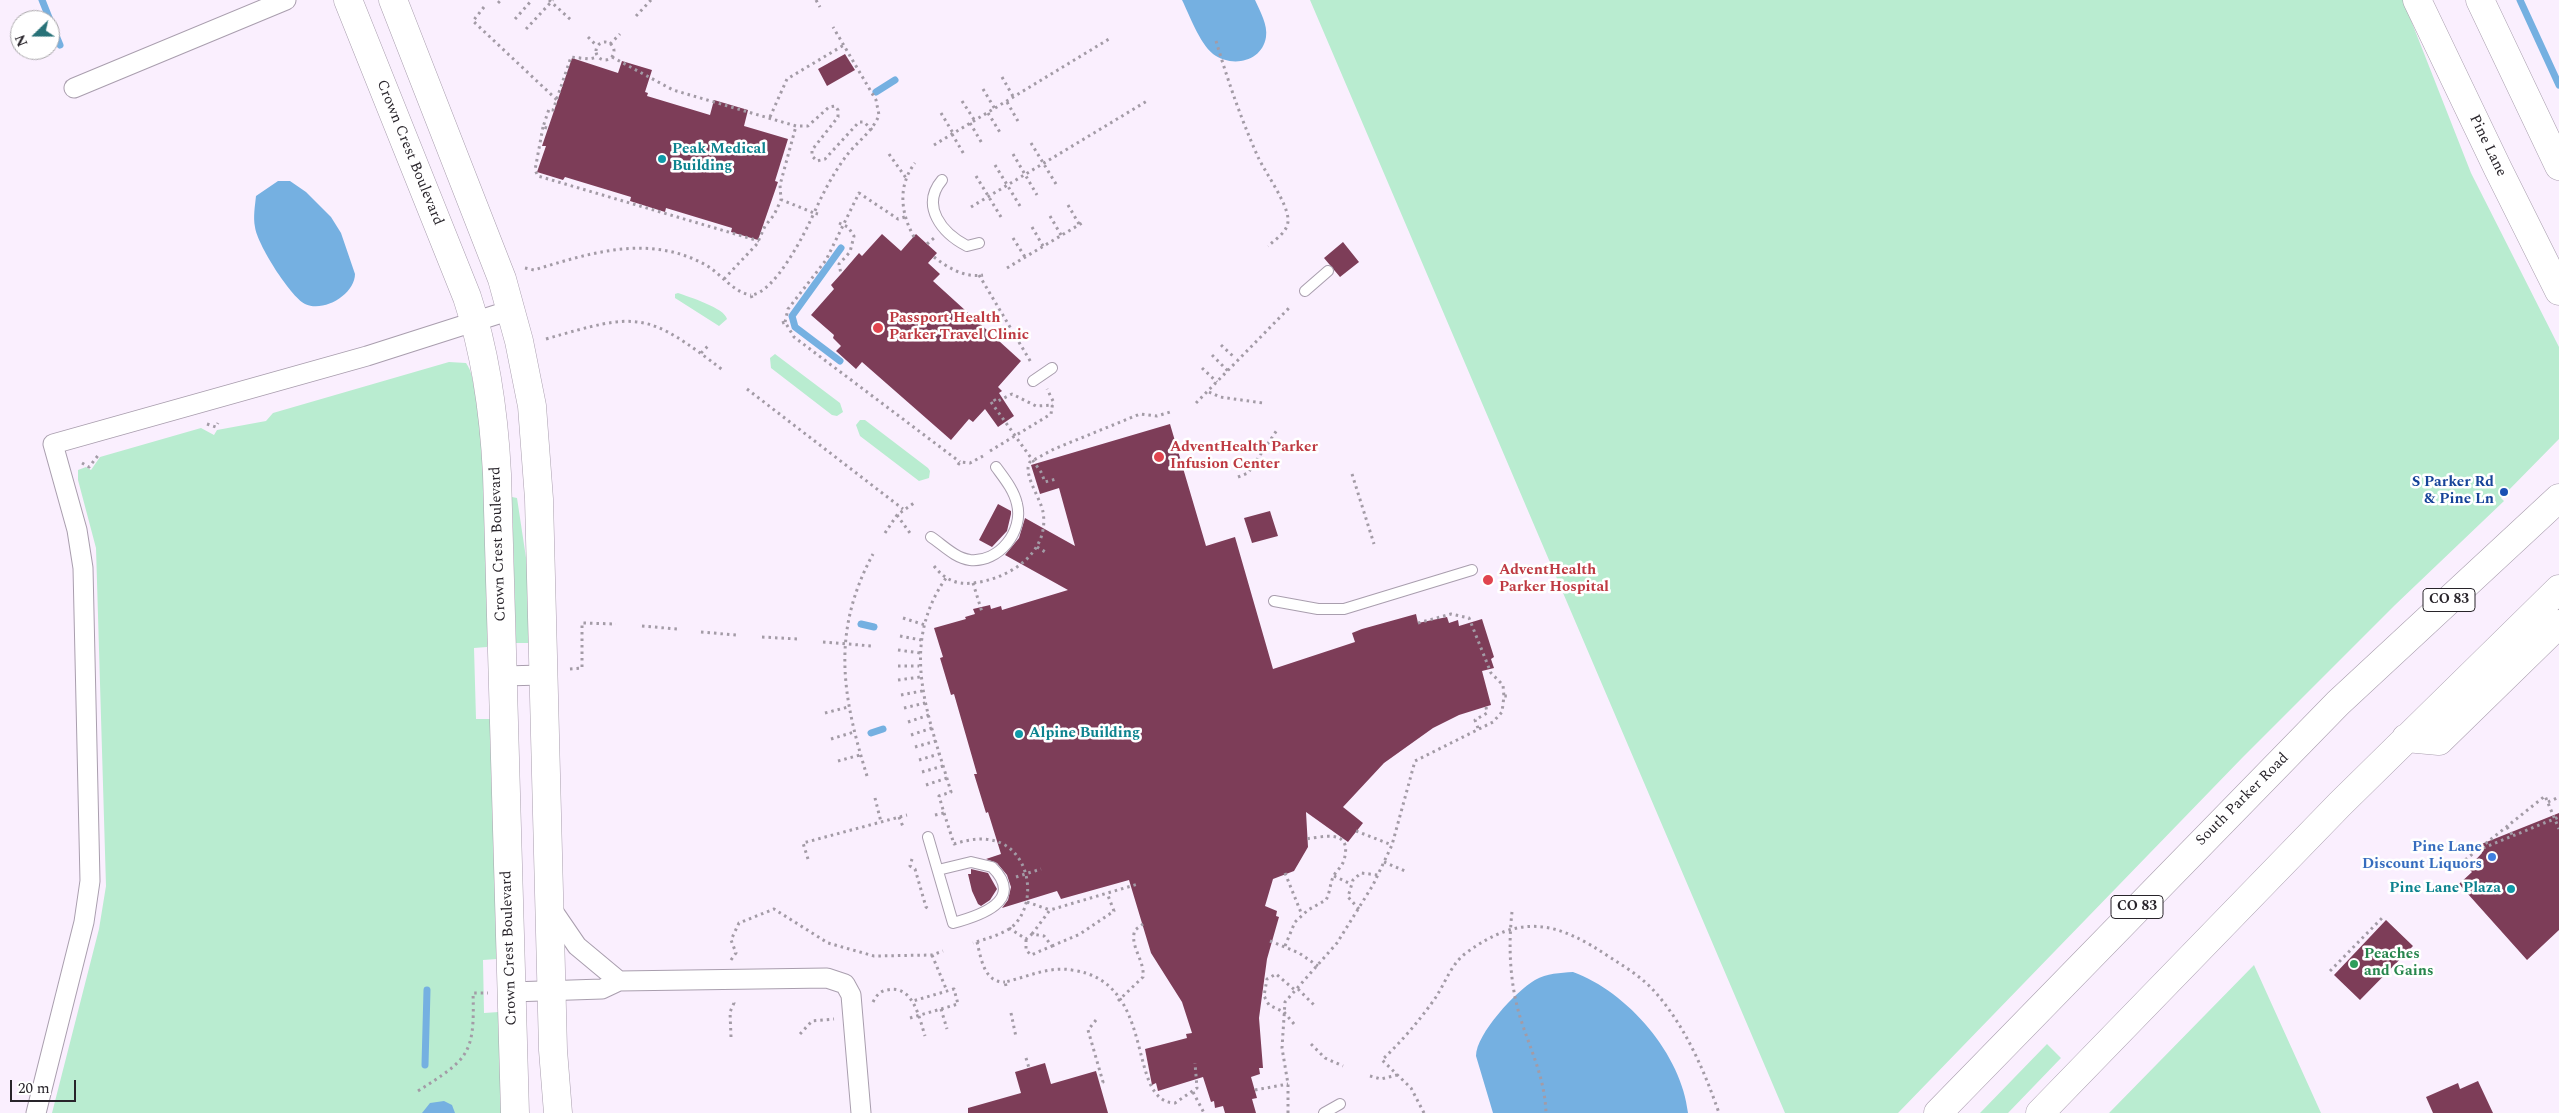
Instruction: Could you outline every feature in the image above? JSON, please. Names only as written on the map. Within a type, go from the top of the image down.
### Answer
[{"type":"main road","name":"Crown Crest Boulevard","points":[[348,0],[467,297],[485,368],[495,435],[504,676],[515,1113]]},
{"type":"main road","points":[[393,0],[502,279],[512,310],[527,374],[537,446],[553,1050],[558,1113]]},
{"type":"main road","name":"Pine Lane","points":[[2417,0],[2498,169],[2559,290]]},
{"type":"main road","points":[[2480,0],[2559,166]]},
{"type":"main road","name":"South Parker Road","points":[[1938,1113],[2338,703],[2559,498]]},
{"type":"main road","points":[[2040,1113],[2256,889],[2406,738],[2559,589]]},
{"type":"main road","points":[[2406,738],[2439,741],[2559,624]]},
{"type":"street","points":[[74,88],[286,0]]},
{"type":"street","points":[[36,1113],[84,922],[90,881],[82,563],[77,530],[53,444],[367,356],[512,310]]},
{"type":"street","points":[[504,676],[543,675]]},
{"type":"street","points":[[550,907],[577,946],[619,981]]},
{"type":"street","points":[[511,992],[602,988],[619,981],[827,978],[840,981],[849,989],[852,1002],[854,1051],[861,1113]]},
{"type":"lane","points":[[942,180],[936,187],[932,199],[933,208],[940,224],[948,234],[967,246],[979,243]]},
{"type":"lane","points":[[1305,291],[1328,271]]},
{"type":"lane","points":[[1033,381],[1052,368]]},
{"type":"lane","points":[[931,537],[957,555],[972,560],[990,557],[1006,545],[1017,526],[1018,510],[1012,492],[996,467]]},
{"type":"lane","points":[[1274,601],[1318,609],[1344,609],[1472,570]]},
{"type":"lane","points":[[928,837],[953,923],[982,914],[998,903],[1002,894],[1002,883],[996,870],[983,863],[964,863],[938,870]]},
{"type":"lane","points":[[1324,1113],[1340,1104]]},
{"type":"path","points":[[515,19],[532,0]]},
{"type":"path","points":[[636,16],[651,0]]},
{"type":"path","points":[[816,0],[820,7]]},
{"type":"path","points":[[526,29],[551,1],[571,20]]},
{"type":"path","points":[[484,7],[473,21],[557,100]]},
{"type":"path","points":[[523,264],[527,269],[534,270],[597,252],[642,248],[689,257],[709,267],[739,291],[751,296],[765,288],[803,239],[845,157],[872,130],[878,118],[879,107],[833,27]]},
{"type":"path","points":[[610,44],[620,34]]},
{"type":"path","points":[[588,37],[597,46]]},
{"type":"path","points":[[934,145],[1110,39]]},
{"type":"path","points":[[597,46],[605,42],[610,44],[614,48],[612,57]]},
{"type":"path","points":[[1216,42],[1233,98],[1258,156],[1287,214],[1288,226],[1268,246]]},
{"type":"path","points":[[770,117],[787,79],[844,45]]},
{"type":"path","points":[[597,46],[596,52],[598,57]]},
{"type":"path","points":[[612,57],[606,60],[598,57],[589,59],[571,57],[554,110],[549,109],[535,170],[538,176],[759,241]]},
{"type":"path","points":[[612,57],[673,90],[796,126],[808,126],[832,106],[838,110],[838,117],[812,150],[812,156],[818,161],[825,159],[859,122],[864,122],[872,130]]},
{"type":"path","points":[[1002,77],[1014,98]]},
{"type":"path","points":[[983,89],[995,109]]},
{"type":"path","points":[[962,101],[974,121]]},
{"type":"path","points":[[971,207],[1147,101]]},
{"type":"path","points":[[1007,102],[1019,123]]},
{"type":"path","points":[[941,113],[965,156]]},
{"type":"path","points":[[988,113],[1001,134]]},
{"type":"path","points":[[970,124],[983,145]]},
{"type":"path","points":[[724,279],[759,241],[765,226],[774,215],[781,200],[780,185],[796,126]]},
{"type":"path","points":[[1031,143],[1056,184]]},
{"type":"path","points":[[889,154],[906,178]]},
{"type":"path","points":[[1013,154],[1037,195]]},
{"type":"path","points":[[914,236],[905,217],[902,198],[906,178],[915,163]]},
{"type":"path","points":[[995,165],[1020,206]]},
{"type":"path","points":[[976,176],[1001,217]]},
{"type":"path","points":[[905,217],[898,218],[859,193],[841,224],[826,260],[788,309],[784,323],[794,337],[959,464],[973,462],[1047,418],[1051,414],[1053,405],[1052,397],[1046,386]]},
{"type":"path","points":[[781,200],[816,213]]},
{"type":"path","points":[[1007,268],[1080,224],[1068,205]]},
{"type":"path","points":[[1050,216],[1061,235]]},
{"type":"path","points":[[841,224],[850,229],[854,239],[850,252],[839,264],[841,274]]},
{"type":"path","points":[[1032,227],[1043,246]]},
{"type":"path","points":[[1013,238],[1025,257]]},
{"type":"path","points":[[934,256],[957,271],[981,275],[1034,366]]},
{"type":"path","points":[[1196,403],[1209,392],[1289,308]]},
{"type":"path","points":[[546,338],[610,321],[642,321],[671,332],[724,371]]},
{"type":"path","points":[[1221,345],[1234,358]]},
{"type":"path","points":[[701,353],[708,346]]},
{"type":"path","points":[[1212,355],[1228,371]]},
{"type":"path","points":[[1202,368],[1217,382]]},
{"type":"path","points":[[747,389],[903,509]]},
{"type":"path","points":[[1209,392],[1220,397],[1263,403]]},
{"type":"path","points":[[1053,405],[1036,406],[1018,395],[1012,394],[996,402],[993,400],[1042,472],[1045,482],[1056,479]]},
{"type":"path","points":[[934,566],[946,578],[958,583],[973,583],[1005,574],[1028,559],[1037,547],[1041,536],[1043,514],[1028,473],[1027,467],[1030,462],[1054,449],[1140,414],[1157,416],[1170,412]]},
{"type":"path","points":[[1238,477],[1248,473],[1277,430]]},
{"type":"path","points":[[1352,474],[1374,544]]},
{"type":"path","points":[[885,533],[903,509],[914,504]]},
{"type":"path","points":[[897,515],[910,533]]},
{"type":"path","points":[[1037,547],[1047,553]]},
{"type":"path","points":[[867,776],[848,708],[844,674],[845,644],[851,607],[860,580],[873,554]]},
{"type":"path","points":[[935,816],[944,813],[939,796],[951,792],[922,691],[920,653],[921,640],[933,600],[946,578]]},
{"type":"path","points":[[973,583],[982,612]]},
{"type":"path","points":[[1288,1113],[1288,1084],[1282,1053],[1285,1002],[1337,943],[1378,875],[1392,846],[1415,761],[1500,715],[1506,697],[1503,684],[1491,673],[1469,618],[1451,614],[1418,624]]},
{"type":"path","points":[[903,618],[925,625]]},
{"type":"path","points":[[570,669],[582,668],[582,623],[616,624]]},
{"type":"path","points":[[642,626],[678,629]]},
{"type":"path","points":[[702,632],[736,635]]},
{"type":"path","points":[[900,636],[921,640]]},
{"type":"path","points":[[762,637],[797,640]]},
{"type":"path","points":[[823,642],[872,646]]},
{"type":"path","points":[[898,650],[920,653]]},
{"type":"path","points":[[898,666],[920,666]]},
{"type":"path","points":[[898,680],[920,677]]},
{"type":"path","points":[[901,695],[922,691]]},
{"type":"path","points":[[904,708],[925,703]]},
{"type":"path","points":[[1478,728],[1475,720],[1487,713],[1486,707]]},
{"type":"path","points":[[825,713],[848,708]]},
{"type":"path","points":[[908,722],[929,715]]},
{"type":"path","points":[[912,735],[932,728]]},
{"type":"path","points":[[831,738],[854,732]]},
{"type":"path","points":[[915,747],[936,740]]},
{"type":"path","points":[[919,760],[940,753]]},
{"type":"path","points":[[838,761],[860,755]]},
{"type":"path","points":[[922,772],[943,766]]},
{"type":"path","points":[[926,785],[947,778]]},
{"type":"path","points":[[2450,872],[2545,796],[2557,818],[2559,829]]},
{"type":"path","points":[[2548,802],[2559,797]]},
{"type":"path","points":[[875,798],[882,822]]},
{"type":"path","points":[[808,859],[803,843],[907,815]]},
{"type":"path","points":[[900,817],[904,829]]},
{"type":"path","points":[[2478,849],[2557,818]]},
{"type":"path","points":[[2507,827],[2513,836]]},
{"type":"path","points":[[1356,831],[1392,846]]},
{"type":"path","points":[[1285,946],[1291,928],[1302,915],[1326,900],[1334,876],[1344,858],[1342,840],[1330,835],[1305,839]]},
{"type":"path","points":[[912,859],[910,866],[915,868],[926,907],[930,910]]},
{"type":"path","points":[[1384,862],[1405,870]]},
{"type":"path","points":[[1011,878],[1041,869]]},
{"type":"path","points":[[1285,873],[1302,915]]},
{"type":"path","points":[[1359,909],[1348,897],[1351,884],[1361,873],[1378,875]]},
{"type":"path","points":[[1334,876],[1351,884]]},
{"type":"path","points":[[1027,902],[1050,910],[1138,884]]},
{"type":"path","points":[[1026,939],[1026,950],[1031,955],[1080,934],[1114,911],[1107,893]]},
{"type":"path","points":[[730,960],[736,953],[731,940],[739,923],[774,909],[813,935],[846,949],[881,957],[932,955],[943,951]]},
{"type":"path","points":[[1026,939],[1050,910]]},
{"type":"path","points":[[1512,912],[1511,957],[1516,1005],[1540,1071],[1546,1113]]},
{"type":"path","points":[[2330,971],[2383,917]]},
{"type":"path","points":[[1118,1001],[1143,977],[1142,961],[1133,938],[1135,930],[1143,924]]},
{"type":"path","points":[[1424,1113],[1414,1092],[1382,1060],[1420,1019],[1460,959],[1478,945],[1511,930],[1538,927],[1571,934],[1615,961],[1648,985],[1662,1001],[1693,1048],[1704,1069],[1719,1113]]},
{"type":"path","points":[[1009,928],[1026,939]]},
{"type":"path","points":[[1032,934],[1044,936],[1052,946]]},
{"type":"path","points":[[1270,941],[1300,953],[1318,966]]},
{"type":"path","points":[[977,942],[987,973],[996,981],[1006,984],[1053,970],[1072,970],[1101,980],[1122,998],[1130,1017],[1153,1093],[1167,1101],[1175,1103],[1194,1092],[1199,1083],[1196,1063]]},
{"type":"path","points":[[932,955],[947,991]]},
{"type":"path","points":[[1294,1024],[1284,1012],[1267,1003],[1263,989],[1267,979],[1276,974],[1314,1004]]},
{"type":"path","points":[[910,1018],[958,1004],[954,989],[913,1001]]},
{"type":"path","points":[[872,1010],[875,997],[882,991],[899,990],[913,1001],[925,1036]]},
{"type":"path","points":[[418,1092],[452,1070],[465,1057],[474,1027],[473,993],[511,992]]},
{"type":"path","points":[[731,1037],[730,1012],[734,1003],[732,1000]]},
{"type":"path","points":[[942,1008],[947,1029]]},
{"type":"path","points":[[1011,1013],[1016,1036]]},
{"type":"path","points":[[800,1034],[812,1021],[839,1018]]},
{"type":"path","points":[[1096,1020],[1088,1030],[1103,1082],[1100,1083]]},
{"type":"path","points":[[1311,1044],[1325,1058],[1343,1066]]},
{"type":"path","points":[[1026,1058],[1029,1068]]},
{"type":"path","points":[[1370,1076],[1381,1079],[1398,1075]]},
{"type":"path","points":[[1255,1090],[1288,1084]]},
{"type":"path","points":[[1194,1092],[1204,1113]]},
{"type":"green space","points":[[1310,0],[2403,0],[2471,173],[2559,347],[2559,439],[2501,498],[2504,501],[2395,605],[2243,757],[1898,1113],[1785,1113]]},
{"type":"green space","points":[[678,293],[714,307],[725,315],[727,319],[719,326],[675,298],[675,294]]},
{"type":"green space","points":[[775,354],[840,403],[843,412],[837,416],[832,415],[771,368],[770,358]]},
{"type":"green space","points":[[449,362],[466,363],[471,373],[484,453],[489,639],[487,647],[474,648],[476,719],[490,719],[497,959],[483,960],[484,1013],[499,1012],[501,1113],[52,1113],[99,929],[106,886],[96,548],[78,480],[78,470],[86,467],[91,470],[100,457],[201,428],[214,435],[217,430],[266,421],[273,413]]},
{"type":"green space","points":[[860,420],[865,420],[928,468],[930,471],[929,478],[919,481],[860,436],[856,425]]},
{"type":"green space","points":[[512,497],[517,498],[528,571],[530,643],[516,643]]},
{"type":"green space","points":[[2254,965],[2321,1113],[2109,1113]]},
{"type":"green space","points":[[2047,1044],[2061,1058],[2008,1113],[1980,1113]]},
{"type":"water","points":[[1182,0],[1255,0],[1266,28],[1266,37],[1259,52],[1245,60],[1237,61],[1229,61],[1213,54],[1203,43]]},
{"type":"water","points":[[278,181],[290,181],[306,192],[331,217],[341,233],[355,274],[354,281],[344,295],[329,304],[313,306],[305,304],[299,299],[275,269],[257,235],[254,219],[256,196]]},
{"type":"water","points":[[1573,972],[1593,981],[1613,994],[1649,1028],[1675,1069],[1684,1091],[1688,1113],[1493,1113],[1476,1056],[1483,1036],[1508,1003],[1535,980],[1544,976]]},
{"type":"water","points":[[444,1101],[452,1105],[455,1113],[422,1113],[430,1103]]},
{"type":"building","points":[[845,54],[855,70],[827,86],[818,69]]},
{"type":"building","name":"Peak Medical Building","points":[[572,58],[618,73],[622,61],[652,70],[645,92],[648,93],[647,96],[710,115],[714,100],[748,110],[744,126],[788,139],[775,181],[778,182],[758,240],[731,232],[732,228],[666,208],[665,212],[630,201],[631,197],[565,177],[563,180],[537,172],[546,146],[542,146]]},
{"type":"building","points":[[882,234],[901,251],[916,234],[937,253],[928,263],[940,274],[933,281],[1021,361],[998,387],[1002,391],[999,393],[1014,416],[998,427],[985,409],[973,422],[969,419],[951,440],[862,362],[856,369],[836,351],[841,346],[833,338],[834,335],[811,315],[834,289],[831,285],[859,253],[862,256]]},
{"type":"building","points":[[1343,242],[1359,262],[1340,277],[1324,258]]},
{"type":"building","name":"AdventHealth Parker Hospital","points":[[1170,424],[1206,546],[1235,537],[1273,669],[1355,642],[1352,633],[1362,629],[1416,614],[1418,623],[1447,617],[1449,623],[1458,620],[1459,626],[1482,619],[1494,657],[1491,659],[1494,668],[1482,671],[1491,705],[1459,715],[1433,728],[1384,763],[1343,807],[1363,823],[1348,842],[1306,812],[1308,847],[1294,871],[1273,879],[1265,906],[1277,911],[1276,916],[1279,917],[1267,959],[1259,1018],[1263,1068],[1259,1068],[1260,1074],[1251,1077],[1257,1098],[1252,1099],[1256,1113],[1225,1113],[1223,1106],[1215,1108],[1214,1101],[1211,1102],[1203,1077],[1158,1091],[1156,1083],[1152,1085],[1145,1049],[1187,1038],[1186,1034],[1192,1033],[1182,1002],[1151,953],[1129,880],[1061,899],[1057,891],[1002,908],[1008,900],[1011,887],[1007,875],[997,863],[986,859],[1001,854],[974,774],[977,774],[954,694],[951,695],[940,658],[943,657],[934,628],[966,619],[965,617],[975,614],[973,609],[990,605],[991,609],[1001,606],[1002,610],[1068,590],[1005,555],[1019,538],[1025,518],[1075,546],[1059,488],[1040,494],[1031,465]]},
{"type":"building","points":[[998,504],[1011,511],[1011,514],[1007,531],[992,547],[979,540]]},
{"type":"building","points":[[1270,511],[1278,536],[1252,543],[1244,518]]},
{"type":"building","name":"Pine Lane Plaza","points":[[2559,813],[2559,930],[2527,960],[2459,884],[2472,872],[2468,868],[2482,853],[2479,845]]},
{"type":"building","points":[[971,869],[988,873],[997,889],[990,900],[981,906],[978,904],[972,891],[968,874],[971,874]]},
{"type":"building","points":[[2386,920],[2413,946],[2360,1000],[2334,975]]},
{"type":"building","points":[[1045,1063],[1051,1084],[1096,1071],[1108,1113],[968,1113],[968,1108],[1021,1093],[1015,1072]]},
{"type":"building","points":[[2478,1081],[2493,1113],[2433,1113],[2426,1097],[2458,1083],[2460,1089]]},
{"type":"waterway","points":[[42,0],[46,10]]},
{"type":"waterway","points":[[2520,0],[2559,85]]},
{"type":"waterway","points":[[876,92],[895,80]]},
{"type":"waterway","points":[[840,361],[795,327],[792,316],[841,248]]},
{"type":"waterway","points":[[861,624],[874,627]]},
{"type":"waterway","points":[[871,733],[883,729]]},
{"type":"waterway","points":[[425,1065],[427,990]]},
{"type":"place","name":"Peak Medical Building","points":[[662,159]]},
{"type":"place","name":"Passport Health Parker Travel Clinic","points":[[878,328]]},
{"type":"place","name":"AdventHealth Parker Infusion Center","points":[[1159,457]]},
{"type":"place","name":"S Parker Rd & Pine Ln","points":[[2504,492]]},
{"type":"place","name":"AdventHealth Parker Hospital","points":[[1488,580]]},
{"type":"place","name":"Alpine Building","points":[[1019,734]]},
{"type":"place","name":"Pine Lane Discount Liquors","points":[[2492,857]]},
{"type":"place","name":"Pine Lane Plaza","points":[[2511,889]]},
{"type":"place","name":"Peaches and Gains","points":[[2354,964]]}]
